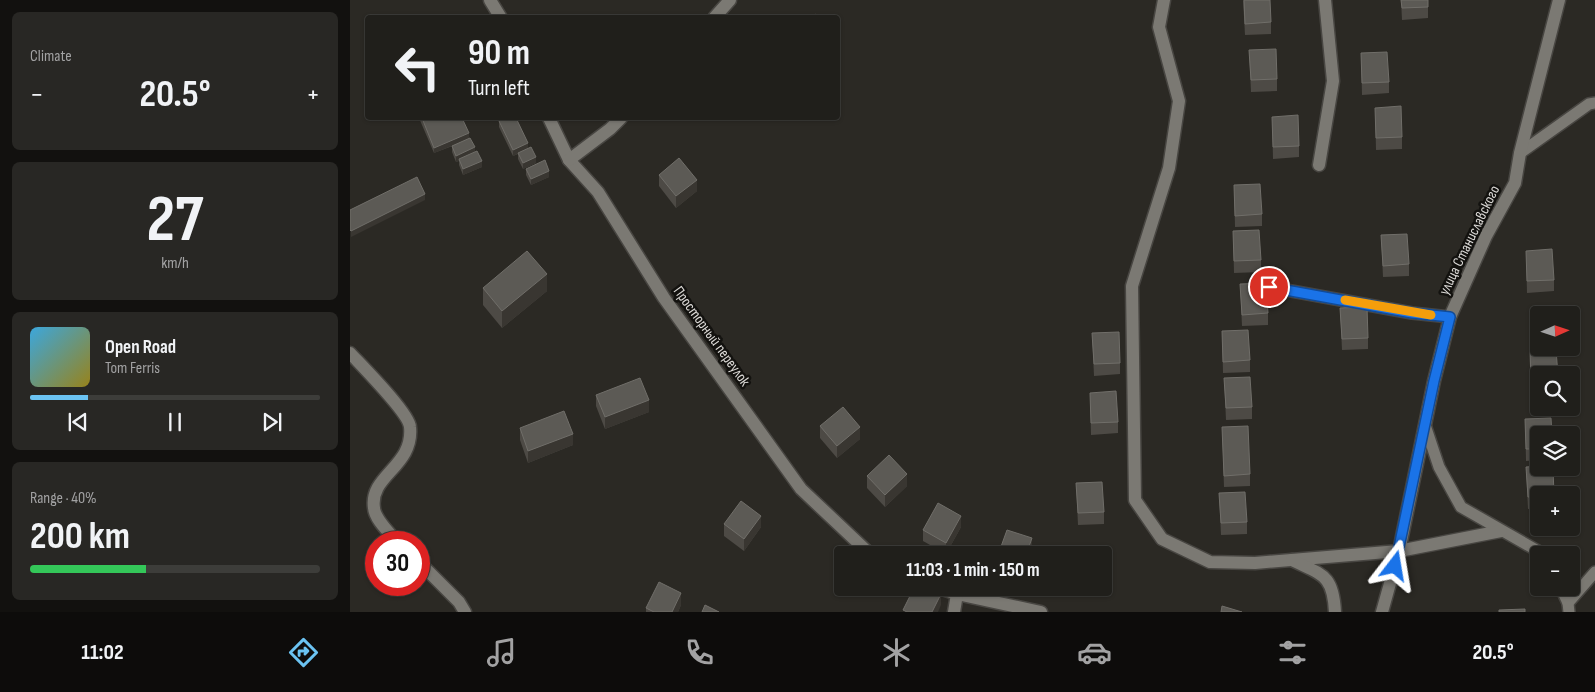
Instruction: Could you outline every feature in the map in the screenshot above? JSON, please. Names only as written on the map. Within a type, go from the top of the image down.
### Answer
[{"type":"street","points":[[490,0],[499,15]]},
{"type":"street","points":[[717,15],[730,0]]},
{"type":"street","points":[[1164,0],[1159,27],[1179,101],[1169,168],[1132,286],[1135,500],[1162,539],[1210,562],[1255,563],[1399,551],[1501,531]]},
{"type":"street","points":[[1319,165],[1333,81],[1325,0]]},
{"type":"street","name":"улица Станиславского","points":[[1382,612],[1399,551],[1425,424],[1450,317],[1486,236],[1515,183],[1520,152],[1559,0]]},
{"type":"street","name":"Просторный переулок","points":[[550,120],[569,160],[598,192],[664,298],[801,489],[861,546]]},
{"type":"street","points":[[569,160],[619,120]]},
{"type":"street","points":[[350,352],[404,413],[410,426],[408,451],[375,490],[374,509],[388,531]]},
{"type":"street","points":[[1291,560],[1324,576],[1331,584],[1335,612]]},
{"type":"street","points":[[430,573],[460,602],[464,612]]},
{"type":"street","points":[[954,612],[957,596]]},
{"type":"street","points":[[966,596],[1041,612]]},
{"type":"lane","points":[[1520,152],[1589,104],[1595,103]]},
{"type":"lane","points":[[1269,287],[1412,313],[1450,317]]},
{"type":"lane","points":[[1425,424],[1439,467],[1461,506],[1530,547]]},
{"type":"lane","points":[[1569,608],[1595,572]]},
{"type":"lane","points":[[1565,596],[1569,608]]},
{"type":"building","points":[[1244,0],[1270,0],[1271,22],[1245,24]]},
{"type":"building","points":[[1401,0],[1428,0],[1428,7],[1402,8]]},
{"type":"building","points":[[1276,49],[1277,79],[1251,80],[1249,50]]},
{"type":"building","points":[[1387,52],[1389,82],[1362,83],[1361,53]]},
{"type":"building","points":[[1401,106],[1402,137],[1376,138],[1375,108]]},
{"type":"building","points":[[1298,115],[1299,146],[1273,147],[1272,117]]},
{"type":"building","points":[[423,120],[463,120],[469,133],[434,148]]},
{"type":"building","points":[[517,120],[528,143],[513,150],[499,121]]},
{"type":"building","points":[[470,138],[475,147],[456,156],[452,146]]},
{"type":"building","points":[[531,147],[536,157],[523,163],[518,153]]},
{"type":"building","points":[[477,151],[482,161],[463,169],[459,159]]},
{"type":"building","points":[[679,158],[697,180],[676,196],[659,175]]},
{"type":"building","points":[[545,160],[549,171],[531,179],[526,169]]},
{"type":"building","points":[[417,177],[425,194],[350,230],[350,210]]},
{"type":"building","points":[[1260,184],[1262,214],[1235,216],[1234,185]]},
{"type":"building","points":[[1259,230],[1261,260],[1234,261],[1233,231]]},
{"type":"building","points":[[1407,234],[1409,264],[1383,266],[1381,235]]},
{"type":"building","points":[[1552,249],[1554,280],[1527,281],[1526,251]]},
{"type":"building","points":[[527,251],[547,274],[502,311],[483,288]]},
{"type":"building","points":[[1266,283],[1268,313],[1242,315],[1240,284]]},
{"type":"building","points":[[1367,307],[1368,338],[1342,339],[1340,308]]},
{"type":"building","points":[[1248,330],[1250,360],[1223,362],[1222,331]]},
{"type":"building","points":[[1119,332],[1120,363],[1094,364],[1092,333]]},
{"type":"building","points":[[1530,356],[1556,356],[1557,366],[1530,366]]},
{"type":"building","points":[[1250,377],[1252,407],[1226,408],[1224,378]]},
{"type":"building","points":[[640,378],[649,400],[605,417],[596,395]]},
{"type":"building","points":[[1116,391],[1118,422],[1091,423],[1090,393]]},
{"type":"building","points":[[843,407],[860,427],[837,446],[820,426]]},
{"type":"building","points":[[564,411],[573,434],[528,451],[520,428]]},
{"type":"building","points":[[1551,418],[1551,426],[1530,426],[1530,449],[1526,449],[1525,419]]},
{"type":"building","points":[[1248,426],[1250,474],[1224,476],[1222,427]]},
{"type":"building","points":[[889,455],[907,474],[885,495],[867,476]]},
{"type":"building","points":[[1526,467],[1530,467],[1530,476],[1553,476],[1554,486],[1530,486],[1530,497],[1528,497]]},
{"type":"building","points":[[1102,482],[1104,512],[1078,513],[1076,483]]},
{"type":"building","points":[[1245,492],[1247,522],[1221,523],[1219,493]]},
{"type":"building","points":[[741,501],[761,516],[744,539],[724,524]]},
{"type":"building","points":[[938,503],[961,516],[946,543],[923,530]]},
{"type":"building","points":[[1007,530],[1032,538],[1029,546],[1001,546]]},
{"type":"building","points":[[659,582],[681,593],[672,612],[654,612],[646,608]]},
{"type":"building","points":[[910,596],[940,596],[932,612],[907,612],[903,610]]},
{"type":"building","points":[[705,605],[719,612],[702,612]]},
{"type":"building","points":[[1222,606],[1242,612],[1221,612]]},
{"type":"building","points":[[1525,609],[1525,612],[1499,612],[1499,610]]},
{"type":"slow traffic","points":[[1345,300],[1431,315]]},
{"type":"route","points":[[1269,287],[1371,304],[1412,313],[1450,317],[1434,381],[1395,566]]}]
